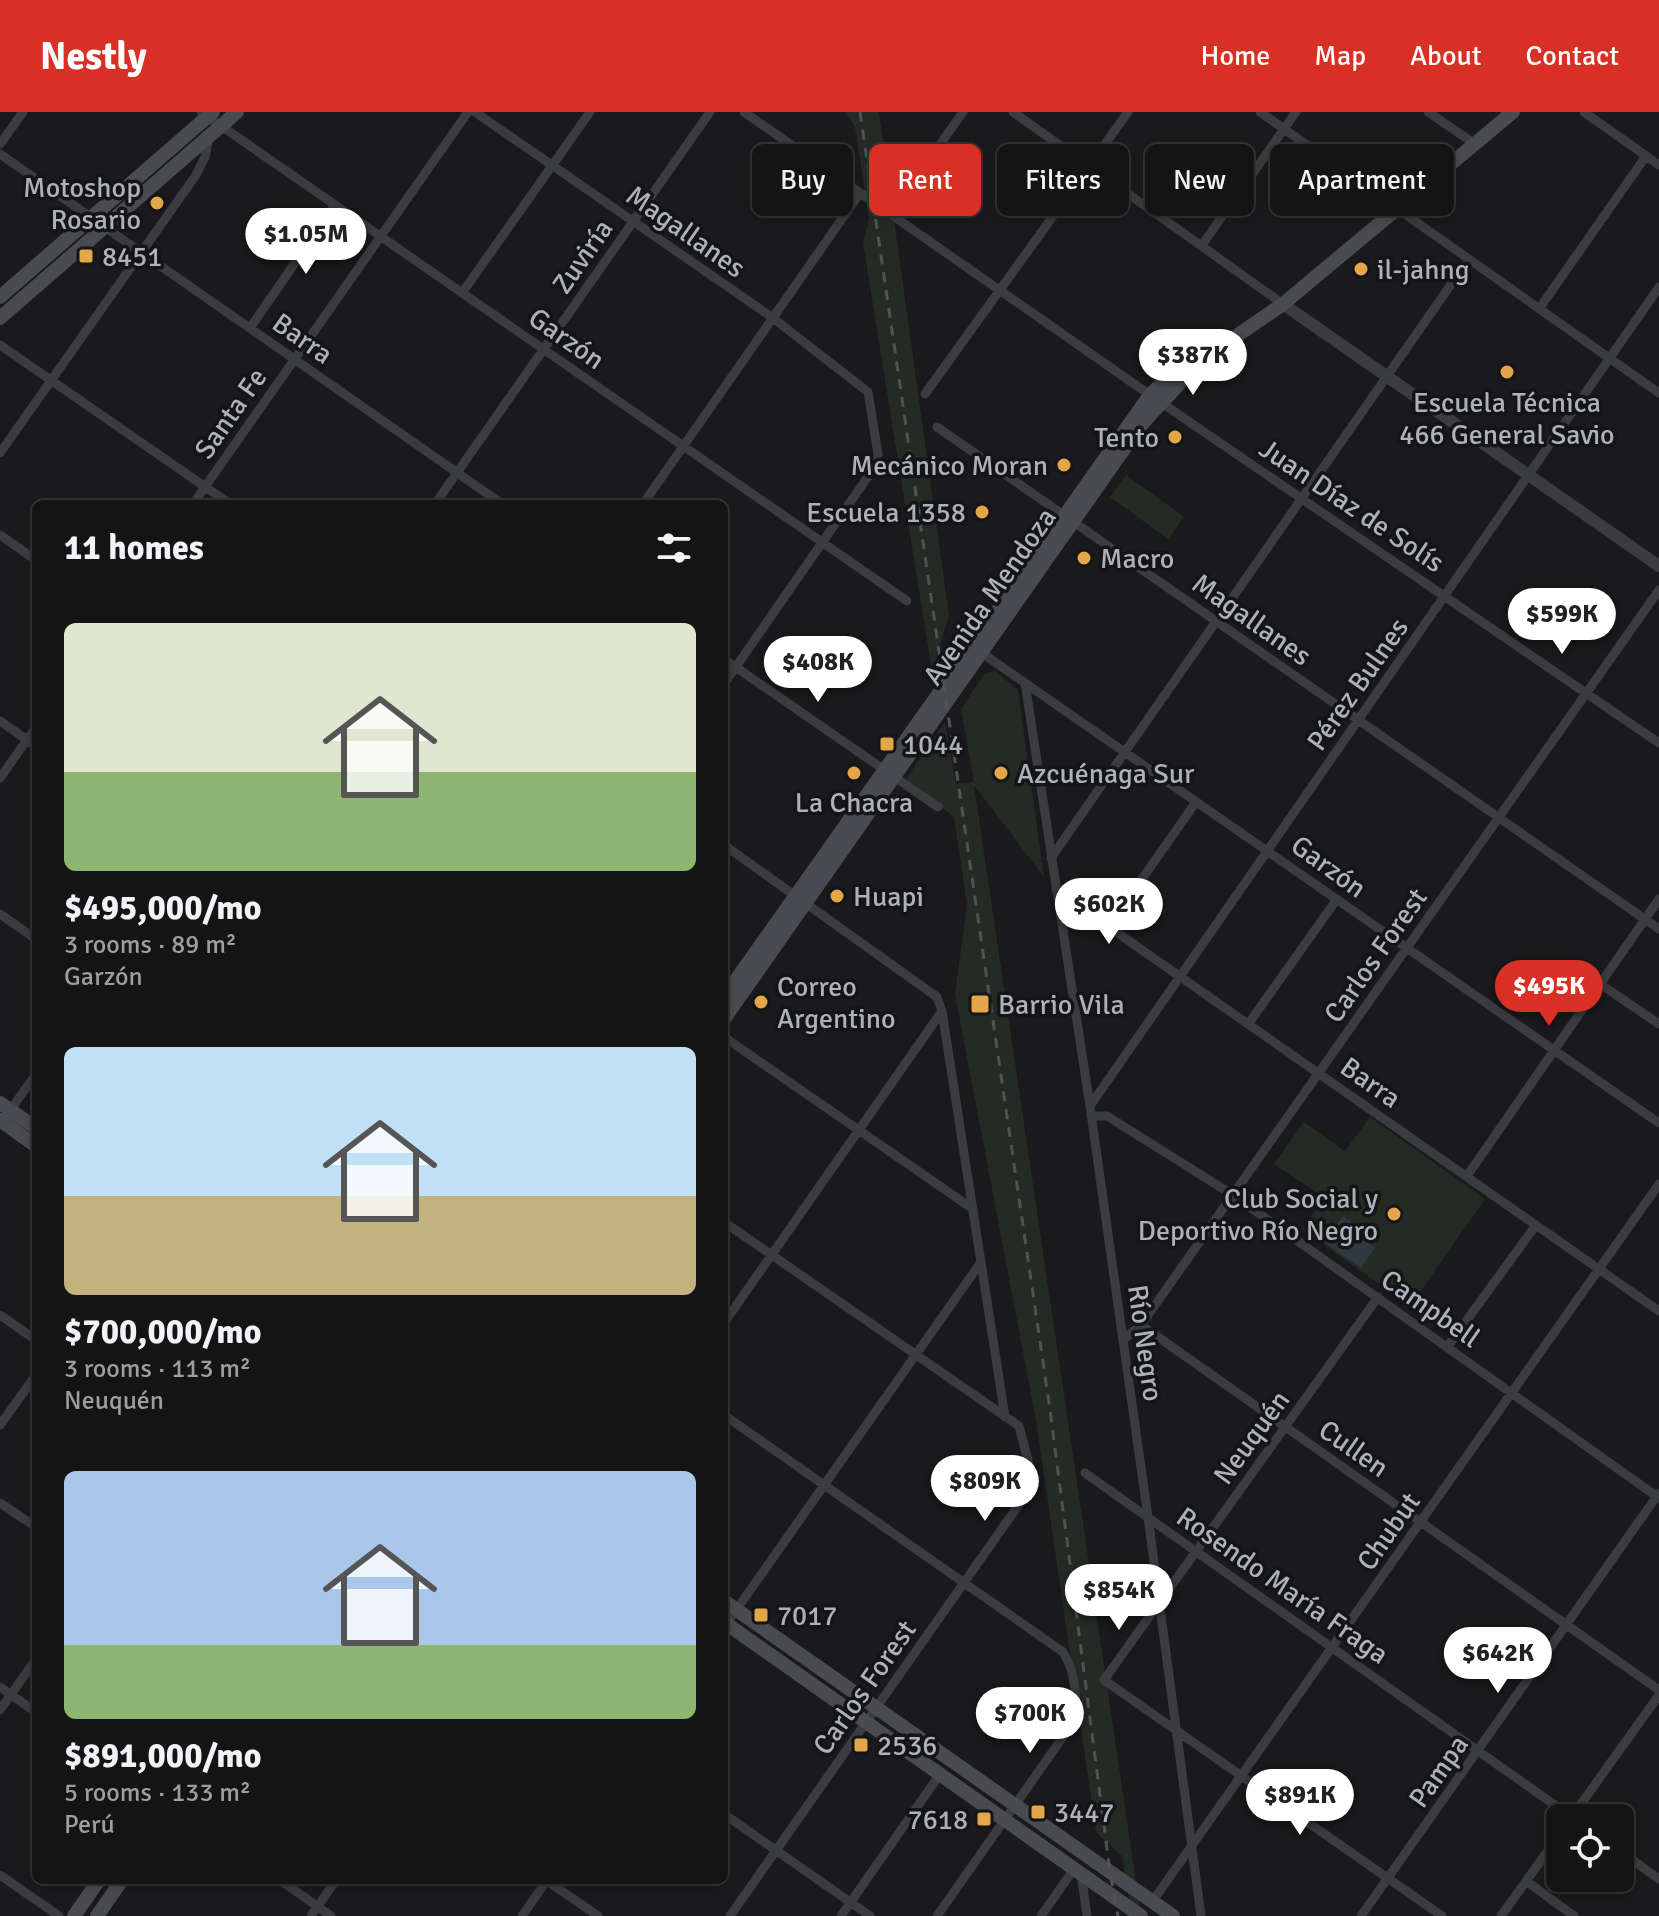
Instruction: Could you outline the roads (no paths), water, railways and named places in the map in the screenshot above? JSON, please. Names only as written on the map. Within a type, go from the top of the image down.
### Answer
[{"type":"main road","points":[[0,318],[237,112]]},
{"type":"main road","name":"Avenida Mendoza","points":[[1454,162],[1513,112]]},
{"type":"main road","points":[[0,297],[207,114]]},
{"type":"main road","name":"Avenida Mendoza","points":[[728,1013],[801,898],[1167,378],[1193,366],[1283,304],[1390,216]]},
{"type":"main road","name":"Avenida Mendoza","points":[[728,992],[801,898]]},
{"type":"main road","points":[[3,1116],[32,1127]]},
{"type":"main road","points":[[3,1116],[32,1142]]},
{"type":"main road","points":[[730,1606],[1173,1916]]},
{"type":"main road","points":[[728,1627],[1141,1916]]},
{"type":"main road","points":[[74,1916],[96,1884]]},
{"type":"main road","points":[[97,1916],[119,1884]]},
{"type":"street","points":[[0,144],[23,112]]},
{"type":"street","name":"Santa Fe","points":[[196,500],[468,112]]},
{"type":"street","name":"Magallanes","points":[[475,112],[773,318],[868,392],[878,460],[824,542]]},
{"type":"street","points":[[462,293],[590,112]]},
{"type":"street","name":"Zuviría","points":[[438,500],[710,112]]},
{"type":"street","name":"Juan Díaz de Solís","points":[[744,112],[869,199]]},
{"type":"street","points":[[940,144],[963,112]]},
{"type":"street","points":[[1013,112],[1060,144]]},
{"type":"street","points":[[1106,144],[1128,112]]},
{"type":"street","points":[[1260,112],[1305,144]]},
{"type":"street","points":[[1202,245],[1296,112]]},
{"type":"street","points":[[1428,112],[1475,144]]},
{"type":"street","points":[[1584,112],[1659,165]]},
{"type":"street","name":"Garzón","points":[[207,114],[215,131],[381,236],[907,601]]},
{"type":"street","points":[[0,453],[196,175],[215,131]]},
{"type":"street","name":"Barra","points":[[0,154],[496,500]]},
{"type":"street","points":[[1539,309],[1646,156]]},
{"type":"street","points":[[1129,192],[1283,304],[1659,566]]},
{"type":"street","points":[[646,500],[860,193]]},
{"type":"street","points":[[250,328],[335,205]]},
{"type":"street","name":"Juan Díaz de Solís","points":[[894,216],[1155,399],[1659,741]]},
{"type":"street","points":[[925,394],[1054,216]]},
{"type":"street","points":[[1406,216],[1659,393]]},
{"type":"street","points":[[1051,858],[1468,260]]},
{"type":"street","name":"Pérez Bulnes","points":[[1090,1111],[1659,287]]},
{"type":"street","points":[[0,345],[224,500]]},
{"type":"street","name":"Magallanes","points":[[937,427],[1659,929]]},
{"type":"street","points":[[0,535],[32,557]]},
{"type":"street","points":[[728,678],[824,542]]},
{"type":"street","name":"Carlos Forest","points":[[1123,1340],[1141,1325],[1659,590]]},
{"type":"street","name":"Garzón","points":[[976,649],[1659,1123]]},
{"type":"street","points":[[728,662],[938,807]]},
{"type":"street","name":"Río Negro","points":[[1025,683],[1123,1340],[1201,1916]]},
{"type":"street","points":[[0,721],[32,743],[0,778]]},
{"type":"street","points":[[1109,926],[1196,802]]},
{"type":"street","points":[[728,848],[937,997],[942,1011],[1005,1417]]},
{"type":"street","name":"Barra","points":[[1056,890],[1659,1311]]},
{"type":"street","points":[[1249,1023],[1337,899]]},
{"type":"street","points":[[1467,1176],[1659,899]]},
{"type":"street","points":[[0,914],[32,936]]},
{"type":"street","points":[[1600,984],[1659,1024]]},
{"type":"street","points":[[728,1317],[942,1011]]},
{"type":"street","points":[[728,1040],[973,1209]]},
{"type":"street","points":[[3,1116],[32,1079]]},
{"type":"street","name":"Campbell","points":[[1090,1111],[1107,1116],[1233,1195],[1658,1496]]},
{"type":"street","name":"Chubut","points":[[1152,1902],[1659,1184]]},
{"type":"street","points":[[728,1225],[1005,1417]]},
{"type":"street","points":[[1448,1346],[1536,1225]]},
{"type":"street","points":[[730,1606],[824,1485],[981,1262]]},
{"type":"street","name":"Neuquén","points":[[1177,1731],[1104,1680],[1378,1297]]},
{"type":"street","points":[[0,1315],[32,1337]]},
{"type":"street","name":"Cullen","points":[[1141,1325],[1659,1692]]},
{"type":"street","points":[[0,1425],[32,1381]]},
{"type":"street","name":"Carlos Forest","points":[[730,1916],[1034,1483],[1019,1426],[1005,1417]]},
{"type":"street","points":[[728,1418],[1063,1652],[1071,1666],[1076,1706],[1072,1724],[937,1916]]},
{"type":"street","name":"Rosendo María Fraga","points":[[1085,1473],[1552,1804]]},
{"type":"street","name":"Pampa","points":[[1361,1916],[1658,1496]]},
{"type":"street","points":[[0,1503],[32,1524]]},
{"type":"street","points":[[0,1710],[32,1665]]},
{"type":"street","points":[[0,1687],[32,1709]]},
{"type":"street","points":[[1582,1804],[1659,1692]]},
{"type":"street","points":[[1177,1731],[1442,1916]]},
{"type":"street","points":[[841,1916],[940,1774]]},
{"type":"street","points":[[728,1817],[870,1916]]},
{"type":"street","points":[[1501,1916],[1546,1853]]},
{"type":"street","points":[[1634,1861],[1659,1879]]},
{"type":"street","points":[[1041,1916],[1078,1871]]},
{"type":"street","points":[[1078,1871],[1087,1916]]},
{"type":"street","points":[[0,1875],[59,1916]]},
{"type":"street","points":[[1526,1881],[1574,1916]]},
{"type":"street","points":[[286,1884],[331,1916]]},
{"type":"street","points":[[311,1916],[333,1884]]},
{"type":"street","points":[[522,1916],[544,1884]]},
{"type":"street","points":[[553,1884],[598,1916]]},
{"type":"railway","points":[[860,112],[1050,1410],[1118,1916]]},
{"type":"place","name":"Motoshop Rosario","points":[[157,203]]},
{"type":"place","name":"8451","points":[[86,256]]},
{"type":"place","name":"il-jahng","points":[[1361,269]]},
{"type":"place","name":"Escuela Técnica 466 General Savio","points":[[1507,372]]},
{"type":"place","name":"Tento","points":[[1175,437]]},
{"type":"place","name":"Mecánico Moran","points":[[1064,465]]},
{"type":"place","name":"Escuela 1358","points":[[982,512]]},
{"type":"place","name":"Macro","points":[[1084,558]]},
{"type":"place","name":"1044","points":[[887,744]]},
{"type":"place","name":"La Chacra","points":[[854,773]]},
{"type":"place","name":"Azcuénaga Sur","points":[[1001,773]]},
{"type":"place","name":"Huapi","points":[[837,896]]},
{"type":"place","name":"Correo Argentino","points":[[761,1002]]},
{"type":"place","name":"Barrio Vila","points":[[980,1004]]},
{"type":"place","name":"Club Social y Deportivo Río Negro","points":[[1394,1214]]},
{"type":"place","name":"7017","points":[[761,1615]]},
{"type":"place","name":"2536","points":[[861,1745]]},
{"type":"place","name":"3447","points":[[1038,1812]]},
{"type":"place","name":"7618","points":[[984,1819]]}]
